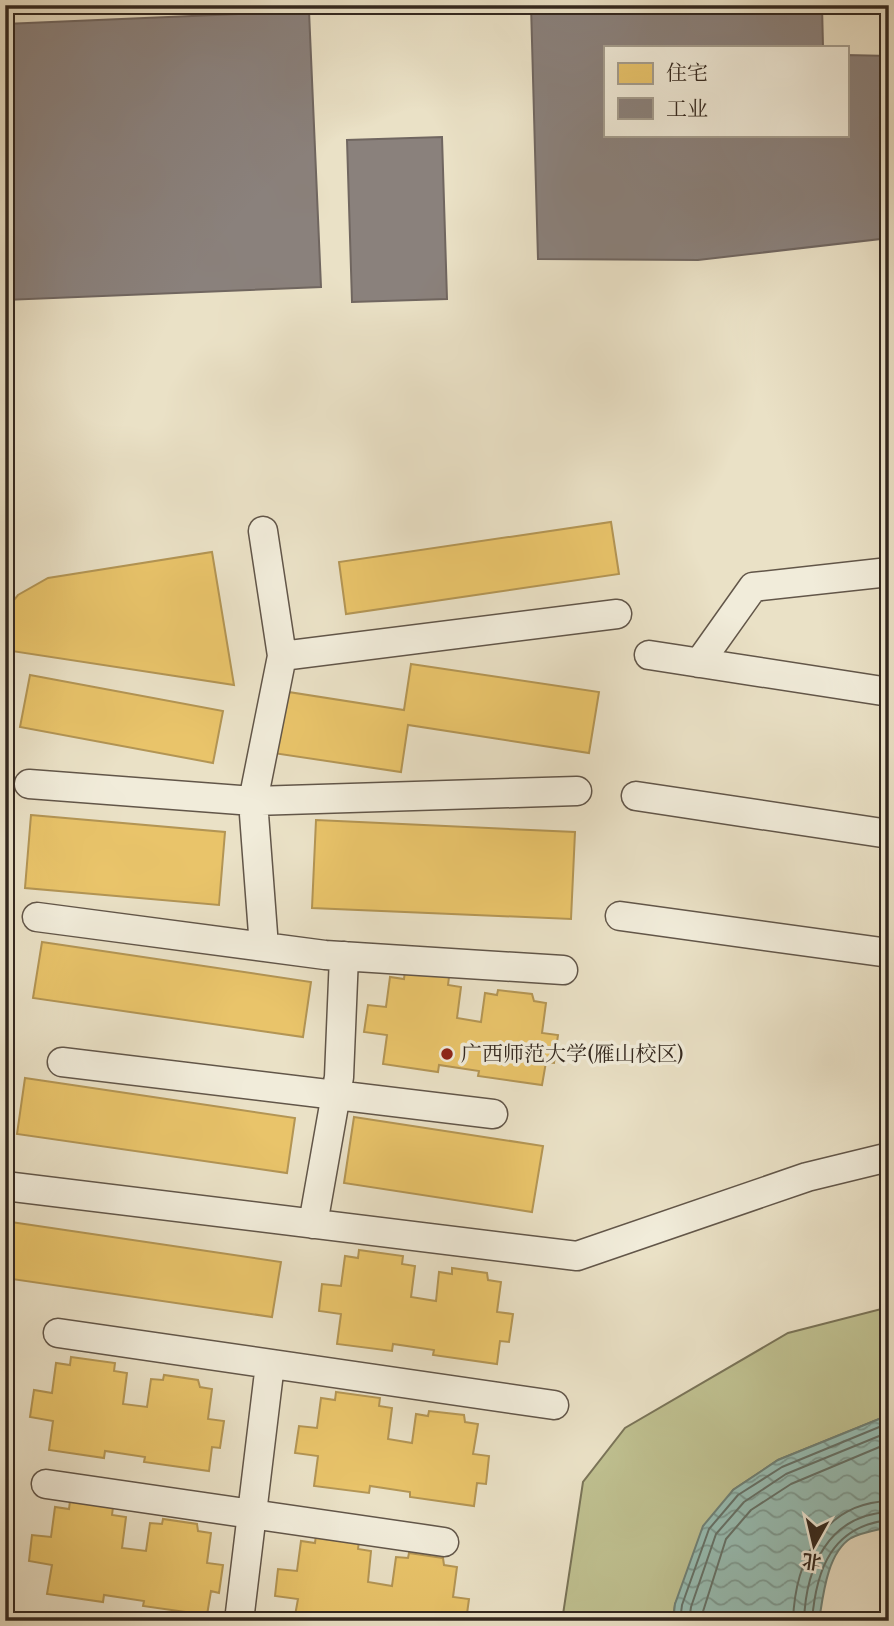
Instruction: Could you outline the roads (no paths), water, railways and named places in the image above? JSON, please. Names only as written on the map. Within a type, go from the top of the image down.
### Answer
[{"type":"street","points":[[263,531],[282,656],[253,801],[264,947]]},
{"type":"street","points":[[699,663],[753,587],[889,572]]},
{"type":"street","points":[[282,656],[617,614]]},
{"type":"street","points":[[649,655],[889,692]]},
{"type":"street","points":[[29,784],[253,801],[577,792]]},
{"type":"street","points":[[636,796],[889,834]]},
{"type":"street","points":[[620,916],[889,953]]},
{"type":"street","points":[[37,917],[344,956],[562,970]]},
{"type":"street","points":[[313,1224],[336,1094],[344,956]]},
{"type":"street","points":[[62,1062],[493,1114]]},
{"type":"street","points":[[5,1186],[577,1256],[807,1177],[889,1157]]},
{"type":"street","points":[[58,1333],[554,1405]]},
{"type":"street","points":[[239,1621],[270,1364]]},
{"type":"street","points":[[46,1484],[444,1542]]},
{"type":"water","points":[[889,1415],[889,1527],[851,1538],[836,1554],[831,1564],[819,1621],[673,1621],[675,1604],[703,1526],[733,1490],[778,1460]]},
{"type":"place","name":"广西师范大学(雁山校区)","points":[[447,1054]]}]
